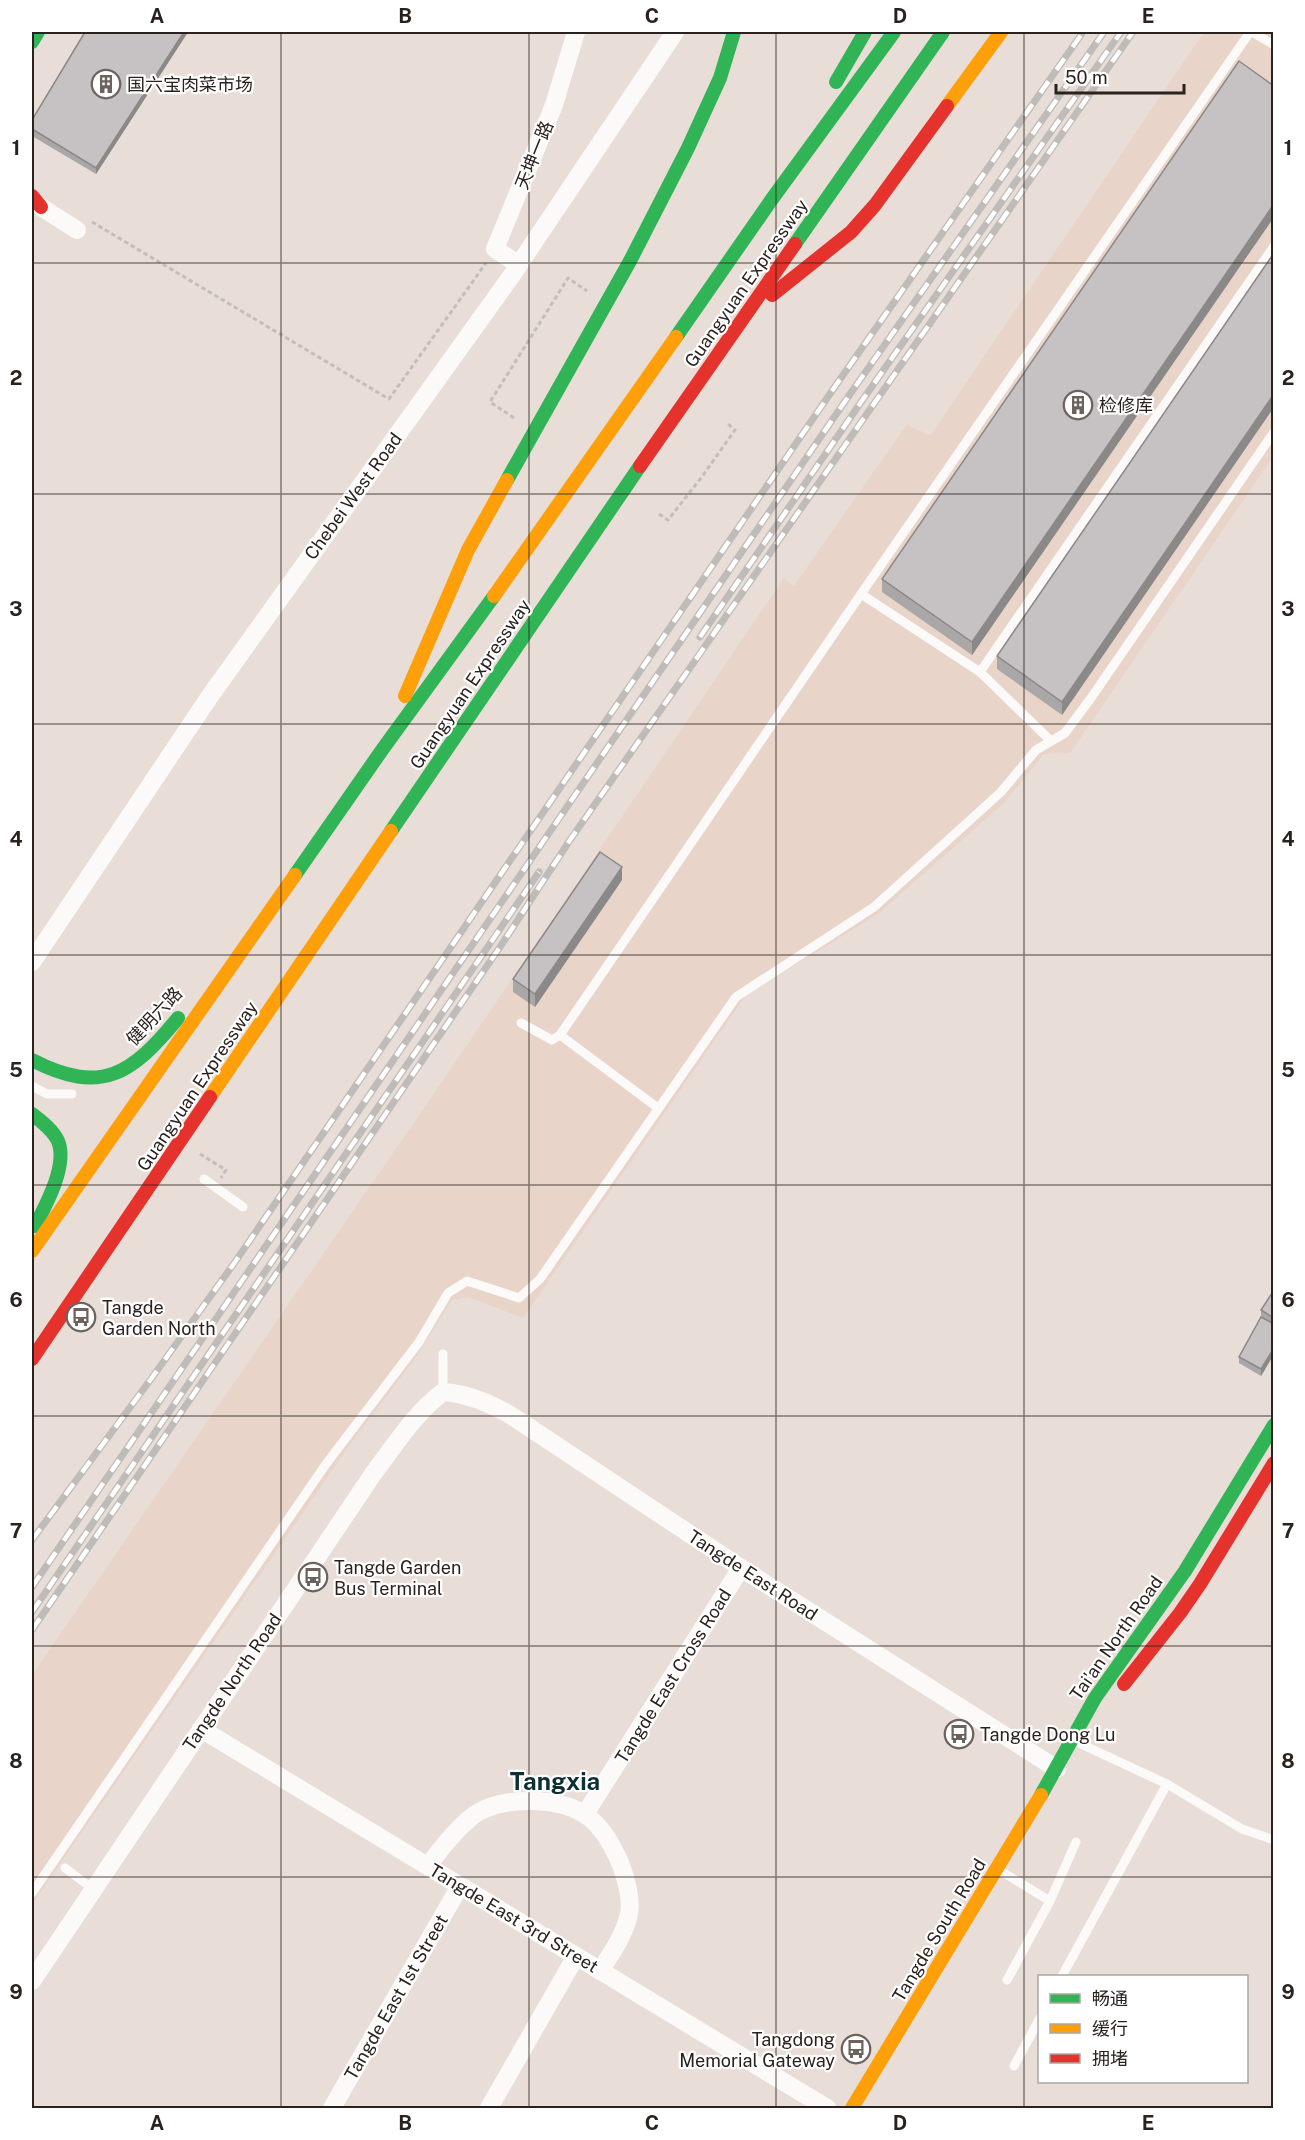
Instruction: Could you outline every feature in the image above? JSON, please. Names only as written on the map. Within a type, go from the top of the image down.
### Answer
[{"type":"main road","points":[[32,42],[38,32]]},
{"type":"main road","points":[[382,750],[468,549],[661,202],[705,114],[720,78],[734,32]]},
{"type":"main road","points":[[831,91],[865,32]]},
{"type":"main road","name":"Guangyuan Expressway","points":[[32,1251],[382,750],[534,541],[772,199],[894,32]]},
{"type":"main road","name":"Guangyuan Expressway","points":[[32,1359],[593,533],[943,32]]},
{"type":"main road","points":[[745,316],[850,232],[875,205],[1001,32]]},
{"type":"main road","points":[[772,199],[820,110]]},
{"type":"main road","points":[[745,316],[827,233]]},
{"type":"main road","name":"健明六路","points":[[32,1060],[50,1070],[72,1076],[97,1077],[123,1071],[158,1043],[219,971],[250,940]]},
{"type":"main road","points":[[32,1114],[46,1125],[58,1142],[60,1152],[51,1196],[32,1234]]},
{"type":"main road","name":"Tai'an North Road","points":[[1057,1769],[1095,1698],[1185,1571],[1274,1425]]},
{"type":"main road","name":"Tai'an North Road","points":[[1118,1692],[1200,1584],[1274,1463]]},
{"type":"main road","name":"Tai'an North Road","points":[[1057,1769],[1081,1744],[1099,1718]]},
{"type":"main road","name":"Tangde South Road","points":[[852,2109],[1057,1769]]},
{"type":"street","name":"天坤一路","points":[[495,249],[555,105],[576,32]]},
{"type":"street","name":"Chebei West Road","points":[[32,962],[210,696],[519,265],[675,32]]},
{"type":"street","points":[[34,203],[77,230]]},
{"type":"street","points":[[495,249],[519,265]]},
{"type":"street","name":"Tangde East Road","points":[[443,1392],[457,1393],[484,1401],[512,1416],[741,1568],[1057,1769]]},
{"type":"street","name":"Tangde North Road","points":[[32,1981],[394,1446],[422,1410],[443,1392]]},
{"type":"street","name":"Tangde East Cross Road","points":[[585,1814],[741,1568]]},
{"type":"street","name":"Tangde East 3rd Street","points":[[201,1729],[827,2109]]},
{"type":"street","points":[[428,1866],[444,1844],[476,1814],[511,1801],[558,1803],[585,1814],[612,1842],[628,1883],[629,1917],[616,1947],[600,1971]]},
{"type":"street","name":"Tangde East 1st Street","points":[[332,2109],[460,1886]]},
{"type":"street","points":[[489,2109],[576,1956]]},
{"type":"lane","points":[[521,1023],[552,1040],[560,1035],[861,594],[1251,32],[1274,45]]},
{"type":"lane","points":[[980,672],[1274,246]]},
{"type":"lane","points":[[32,1893],[326,1464],[419,1342],[448,1293],[467,1281],[519,1298],[540,1279],[736,997],[874,907],[1000,792],[1036,750],[1065,733],[1274,432]]},
{"type":"lane","points":[[861,594],[980,672],[1051,741]]},
{"type":"lane","points":[[560,1035],[658,1108]]},
{"type":"lane","points":[[32,1086],[47,1094],[72,1094]]},
{"type":"lane","points":[[204,1179],[243,1207]]},
{"type":"lane","points":[[443,1354],[443,1392]]},
{"type":"lane","points":[[1081,1744],[1167,1784],[1242,1829],[1274,1840]]},
{"type":"lane","points":[[1063,1975],[1167,1784]]},
{"type":"lane","points":[[1007,1980],[1050,1901],[1076,1842]]},
{"type":"lane","points":[[65,1868],[93,1888]]},
{"type":"lane","points":[[997,1869],[1050,1901]]},
{"type":"lane","points":[[1014,2066],[1038,2022]]},
{"type":"path","points":[[77,230],[84,217],[388,399],[495,249]]},
{"type":"path","points":[[490,402],[568,278]]},
{"type":"path","points":[[659,514],[668,520],[701,478],[735,430],[727,423]]},
{"type":"path","points":[[200,1154],[226,1170],[215,1187]]},
{"type":"shaded area","points":[[1204,32],[1273,32],[1273,457],[1070,753],[1044,754],[1004,803],[878,914],[746,995],[523,1318],[468,1297],[452,1300],[414,1360],[351,1443],[32,1904],[32,1675],[429,1101],[784,578],[794,586],[907,424],[930,436]]},
{"type":"building","name":"国六宝肉菜市场","points":[[85,32],[184,32],[96,168],[32,129],[32,120]]},
{"type":"building","name":"检修库","points":[[1239,61],[1274,86],[1274,204],[972,642],[882,579]]},
{"type":"building","name":"检修库","points":[[1274,253],[1274,394],[1062,702],[997,656]]},
{"type":"building","points":[[600,852],[622,867],[535,994],[513,979]]},
{"type":"building","points":[[1274,1290],[1274,1318],[1261,1310]]},
{"type":"building","points":[[1261,1317],[1274,1324],[1274,1348],[1261,1369],[1239,1357]]},
{"type":"railway","points":[[32,1540],[235,1262],[834,388],[1083,32]]},
{"type":"railway","points":[[32,1587],[848,397],[1104,32]]},
{"type":"railway","points":[[700,637],[859,405],[1121,32]]},
{"type":"railway","points":[[32,1630],[500,947],[570,840],[1133,32]]},
{"type":"railway","points":[[32,1612],[539,872]]},
{"type":"traffic: fast","points":[[32,42],[38,32]]},
{"type":"traffic: fast","points":[[507,480],[630,261],[688,148],[720,78],[734,32]]},
{"type":"traffic: fast","points":[[836,82],[865,32]]},
{"type":"traffic: fast","points":[[676,337],[772,199],[894,32]]},
{"type":"traffic: fast","points":[[795,244],[943,32]]},
{"type":"traffic: fast","points":[[391,831],[640,466]]},
{"type":"traffic: fast","points":[[295,875],[494,596]]},
{"type":"traffic: fast","points":[[32,1060],[56,1071],[78,1076],[97,1077],[114,1074],[146,1053],[178,1018]]},
{"type":"traffic: fast","points":[[32,1114],[53,1133],[60,1151],[58,1173],[35,1226]]},
{"type":"traffic: fast","points":[[1041,1795],[1095,1698],[1185,1571],[1274,1425]]},
{"type":"traffic: slow","points":[[947,106],[1001,32]]},
{"type":"traffic: slow","points":[[494,596],[676,337]]},
{"type":"traffic: slow","points":[[405,696],[468,550],[507,480]]},
{"type":"traffic: slow","points":[[210,1097],[391,831]]},
{"type":"traffic: slow","points":[[32,1251],[295,875]]},
{"type":"traffic: slow","points":[[852,2108],[1041,1795]]},
{"type":"traffic: jam","points":[[772,295],[851,232],[875,205],[947,106]]},
{"type":"traffic: jam","points":[[32,196],[41,207]]},
{"type":"traffic: jam","points":[[640,466],[795,244]]},
{"type":"traffic: jam","points":[[32,1359],[210,1097]]},
{"type":"traffic: jam","points":[[1124,1684],[1200,1584],[1274,1463]]},
{"type":"place","name":"国六宝肉菜市场","points":[[106,84]]},
{"type":"place","name":"检修库","points":[[1078,405]]},
{"type":"place","name":"Tangde Garden North","points":[[81,1317]]},
{"type":"place","name":"Tangde Garden Bus Terminal","points":[[313,1577]]},
{"type":"place","name":"Tangde Dong Lu","points":[[959,1734]]},
{"type":"place","name":"Tangdong Memorial Gateway","points":[[856,2049]]},
{"type":"district","name":"Tangxia","points":[[555,1781]]}]
